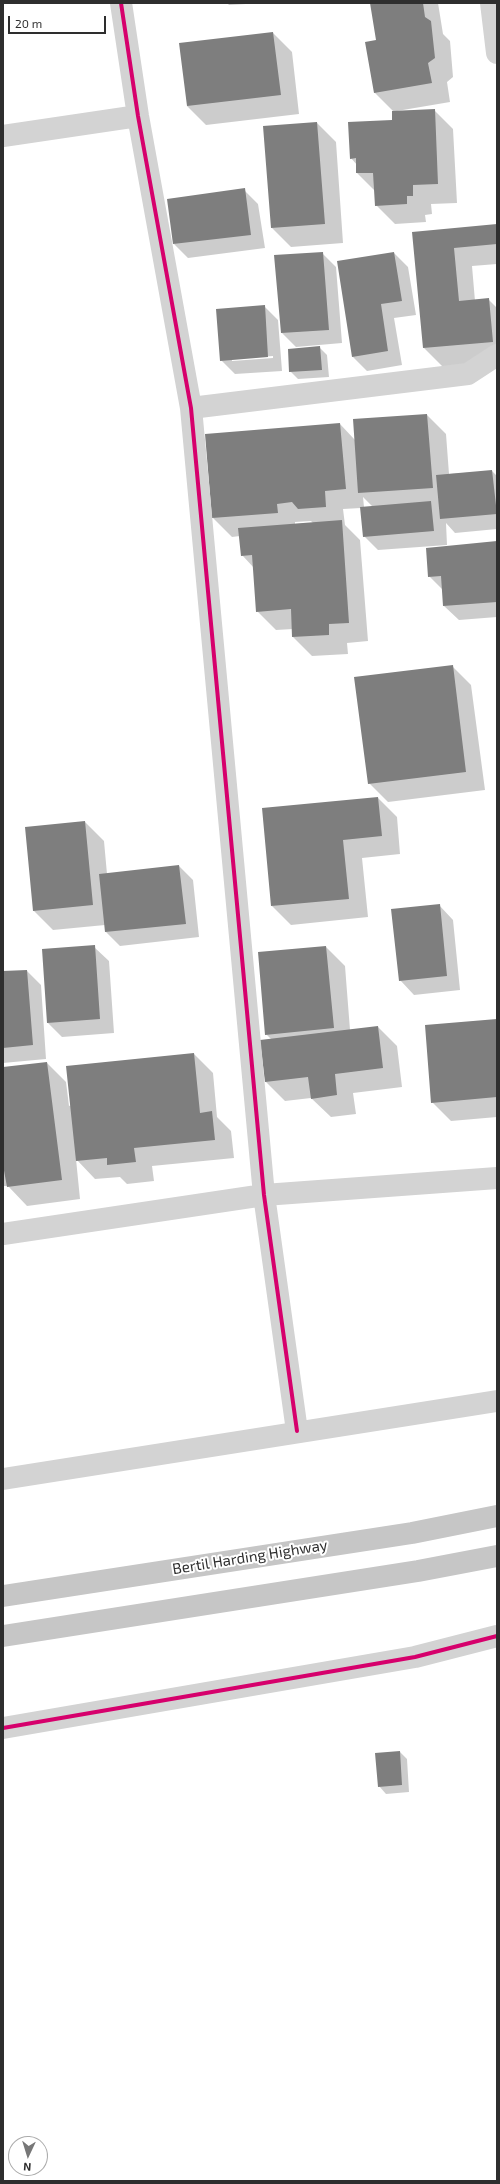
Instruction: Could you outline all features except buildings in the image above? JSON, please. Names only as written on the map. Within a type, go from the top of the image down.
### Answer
[{"type":"main road","name":"Bertil Harding Highway","points":[[3,1596],[412,1532],[497,1516]]},
{"type":"main road","points":[[3,1636],[418,1571],[497,1556]]},
{"type":"street","points":[[121,3],[138,116],[191,408],[264,1195],[297,1431]]},
{"type":"street","points":[[491,3],[497,53]]},
{"type":"street","points":[[3,136],[138,116]]},
{"type":"street","points":[[191,408],[468,374],[497,355]]},
{"type":"street","points":[[3,1234],[264,1195],[497,1178]]},
{"type":"street","points":[[3,1479],[297,1431],[497,1401]]},
{"type":"street","points":[[3,1728],[415,1657],[497,1636]]},
{"type":"cycle path","points":[[121,3],[138,116],[191,408],[264,1195],[297,1431]]},
{"type":"cycle path","points":[[3,1728],[415,1657],[497,1636]]}]
